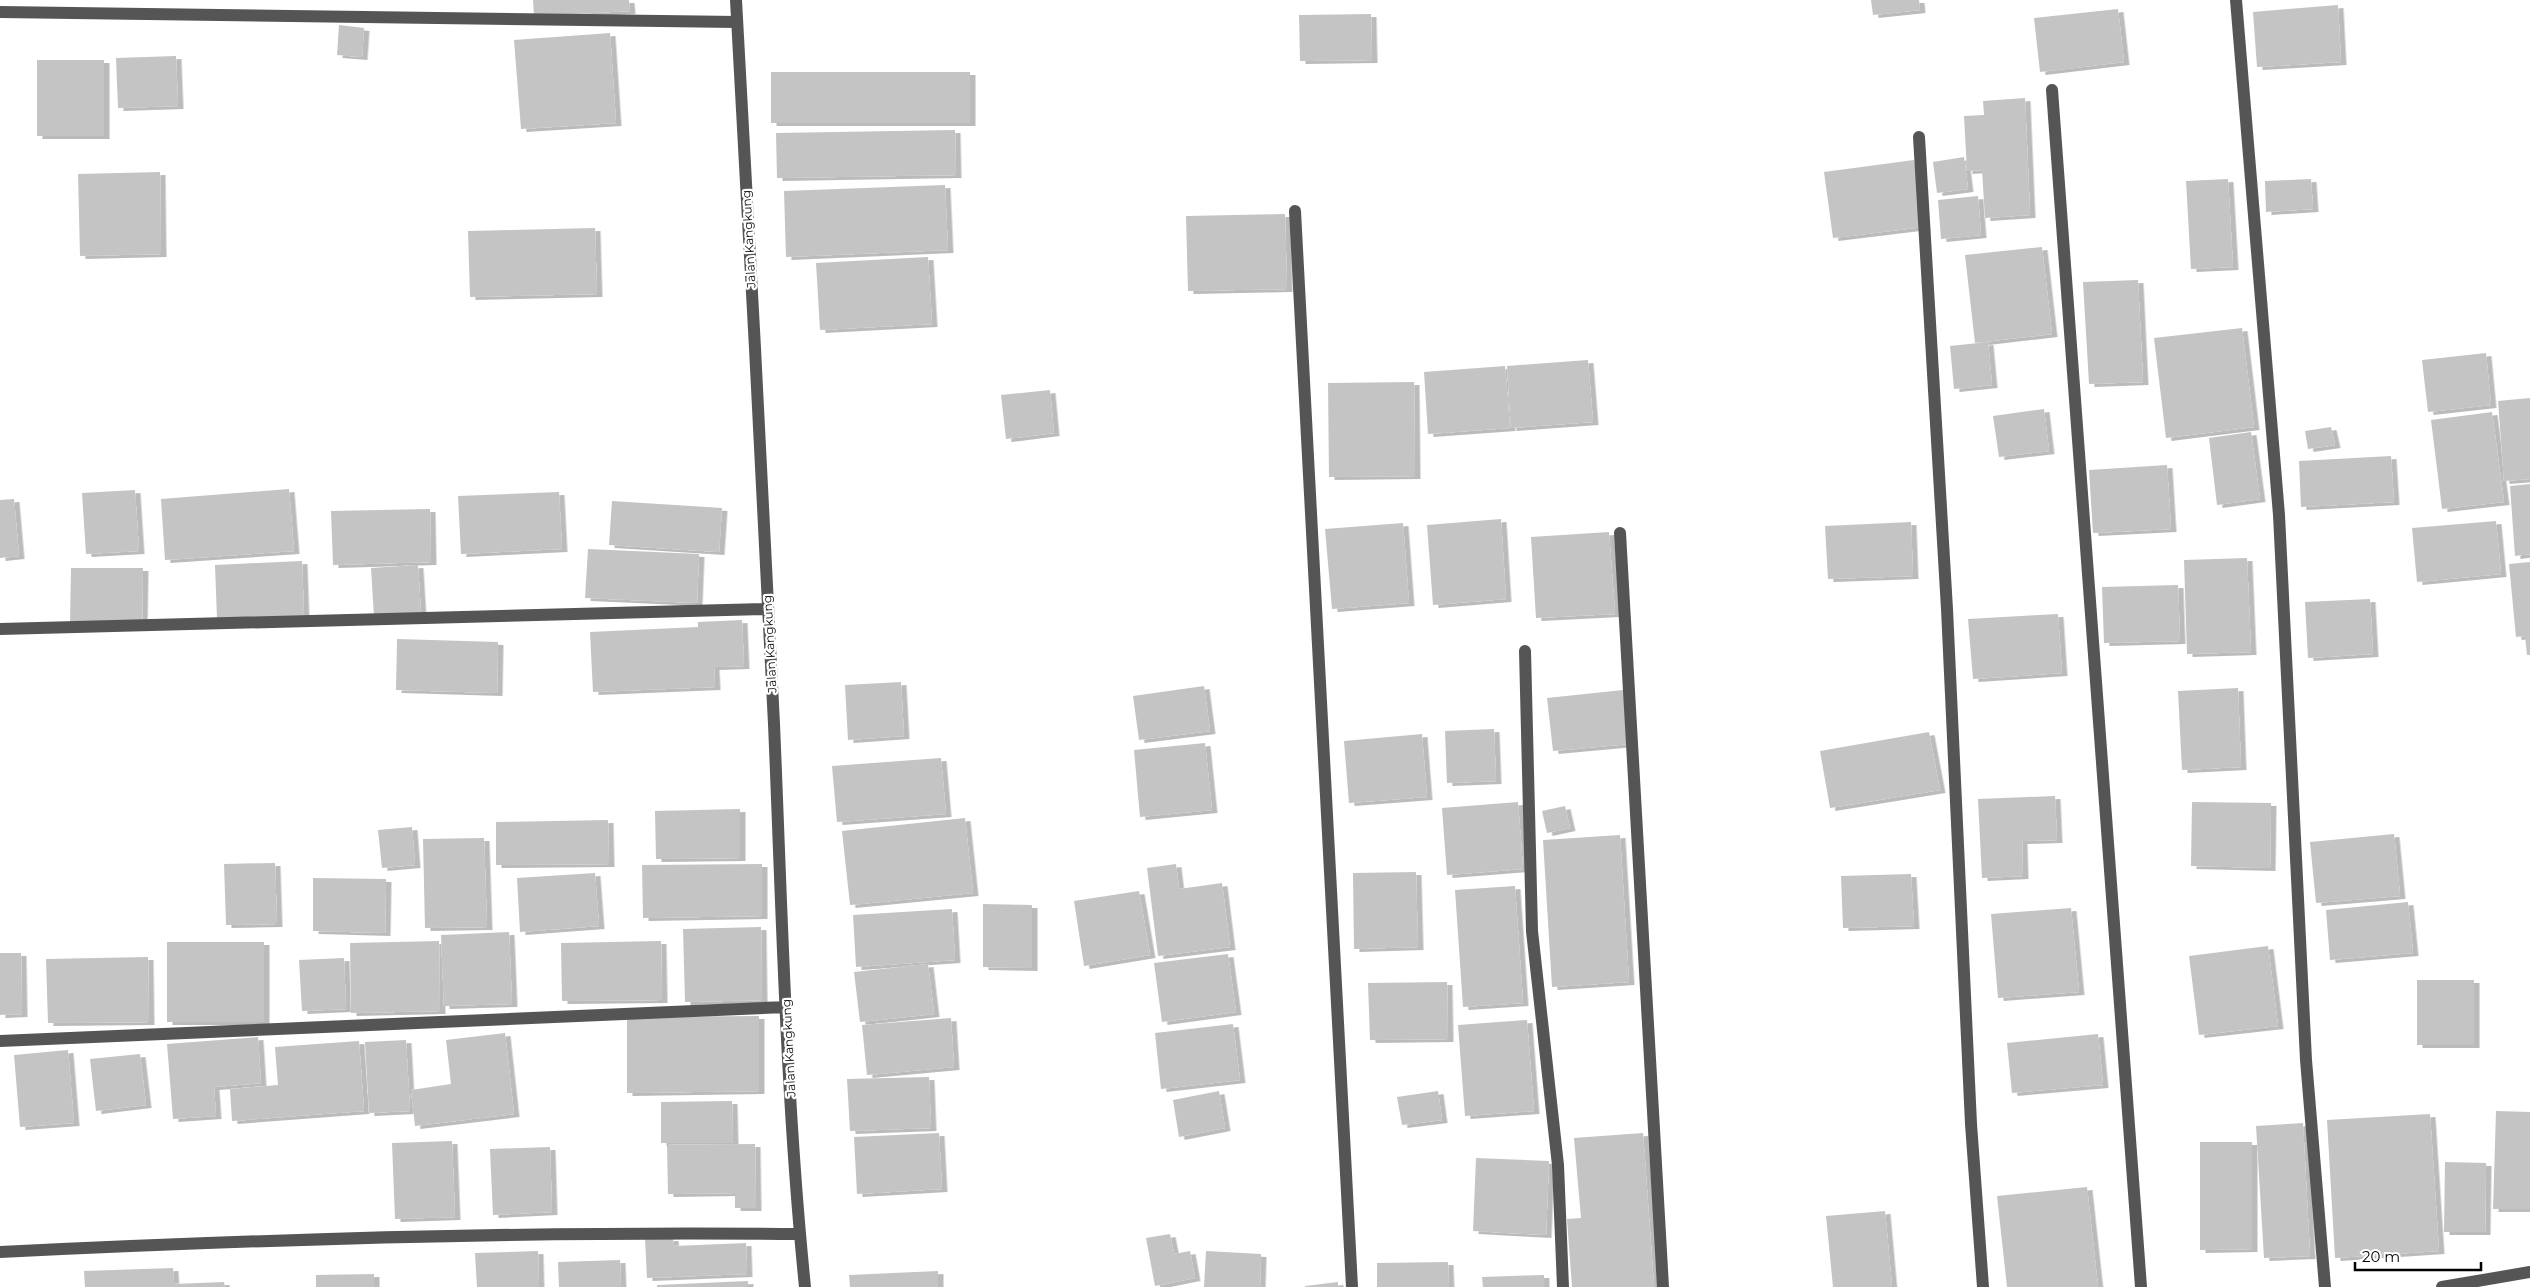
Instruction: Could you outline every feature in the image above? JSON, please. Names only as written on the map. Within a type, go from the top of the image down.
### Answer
[{"type":"street","name":"Jalan Kangkung","points":[[736,0],[768,609],[786,1007],[799,1234],[805,1287]]},
{"type":"street","points":[[2236,0],[2279,515],[2306,1060],[2324,1287]]},
{"type":"street","points":[[0,12],[737,22]]},
{"type":"street","points":[[2052,90],[2140,1287]]},
{"type":"street","points":[[1919,138],[1947,608],[1971,1124],[1983,1287]]},
{"type":"street","points":[[1295,211],[1352,1287]]},
{"type":"street","points":[[1620,533],[1663,1287]]},
{"type":"street","points":[[0,629],[768,609]]},
{"type":"street","points":[[1525,651],[1532,931],[1558,1165],[1564,1287]]},
{"type":"street","points":[[0,1041],[786,1007]]},
{"type":"street","points":[[0,1252],[209,1242],[615,1232],[799,1234]]},
{"type":"street","points":[[2442,1287],[2530,1272]]},
{"type":"building","points":[[533,0],[629,0],[630,11],[534,16]]},
{"type":"building","points":[[1871,0],[1919,0],[1920,10],[1873,15]]},
{"type":"building","points":[[2338,5],[2341,62],[2257,67],[2253,12]]},
{"type":"building","points":[[2118,9],[2124,62],[2040,72],[2034,18]]},
{"type":"building","points":[[1371,14],[1372,60],[1300,61],[1299,15]]},
{"type":"building","points":[[339,25],[364,28],[362,57],[337,55]]},
{"type":"building","points":[[610,33],[616,123],[521,129],[514,40]]},
{"type":"building","points":[[176,56],[178,106],[118,108],[116,58]]},
{"type":"building","points":[[37,60],[104,60],[104,136],[37,136]]},
{"type":"building","points":[[771,72],[970,72],[970,123],[771,123]]},
{"type":"building","points":[[2025,98],[2030,215],[1985,218],[1982,170],[1967,171],[1964,116],[1984,115],[1983,101]]},
{"type":"building","points":[[955,130],[956,175],[777,178],[776,133]]},
{"type":"building","points":[[1964,157],[1968,189],[1937,193],[1933,162]]},
{"type":"building","points":[[1914,160],[1923,227],[1833,238],[1824,172]]},
{"type":"building","points":[[160,172],[161,254],[80,256],[78,174]]},
{"type":"building","points":[[2228,179],[2233,267],[2191,269],[2186,181]]},
{"type":"building","points":[[2311,179],[2313,209],[2266,212],[2265,181]]},
{"type":"building","points":[[945,185],[948,250],[786,257],[784,191]]},
{"type":"building","points":[[1978,196],[1981,235],[1941,239],[1938,200]]},
{"type":"building","points":[[1285,214],[1287,289],[1188,291],[1186,216]]},
{"type":"building","points":[[595,228],[597,294],[470,297],[468,231]]},
{"type":"building","points":[[2042,247],[2052,334],[1975,343],[1965,255]]},
{"type":"building","points":[[928,257],[932,324],[820,330],[816,263]]},
{"type":"building","points":[[2138,280],[2143,382],[2089,384],[2083,282]]},
{"type":"building","points":[[2242,328],[2254,427],[2166,438],[2154,338]]},
{"type":"building","points":[[1988,342],[1992,385],[1954,389],[1950,346]]},
{"type":"building","points":[[2486,353],[2491,405],[2428,412],[2422,360]]},
{"type":"building","points":[[1588,360],[1593,422],[1511,428],[1507,366]]},
{"type":"building","points":[[1505,366],[1510,428],[1428,434],[1424,372]]},
{"type":"building","points":[[1414,382],[1415,476],[1329,477],[1328,383]]},
{"type":"building","points":[[1050,390],[1054,433],[1006,439],[1001,395]]},
{"type":"building","points":[[2530,398],[2530,479],[2504,481],[2498,401]]},
{"type":"building","points":[[2044,409],[2049,451],[1999,457],[1993,416]]},
{"type":"building","points":[[2492,412],[2504,502],[2442,509],[2431,420]]},
{"type":"building","points":[[2331,427],[2335,445],[2308,449],[2305,431]]},
{"type":"building","points":[[2251,432],[2260,499],[2217,505],[2209,438]]},
{"type":"building","points":[[2391,456],[2394,502],[2301,507],[2299,461]]},
{"type":"building","points":[[2167,465],[2171,529],[2093,533],[2089,470]]},
{"type":"building","points":[[2530,484],[2530,554],[2515,556],[2510,486]]},
{"type":"building","points":[[289,489],[294,551],[165,560],[161,499]]},
{"type":"building","points":[[135,490],[139,551],[86,554],[82,493]]},
{"type":"building","points":[[559,492],[562,549],[461,554],[458,496]]},
{"type":"building","points":[[14,499],[19,556],[0,558],[0,500]]},
{"type":"building","points":[[612,501],[722,508],[719,552],[609,545]]},
{"type":"building","points":[[430,509],[431,562],[333,565],[331,511]]},
{"type":"building","points":[[1501,519],[1506,599],[1433,605],[1427,525]]},
{"type":"building","points":[[2496,521],[2501,574],[2417,582],[2412,528]]},
{"type":"building","points":[[1911,522],[1913,576],[1828,579],[1825,526]]},
{"type":"building","points":[[1403,523],[1409,603],[1332,609],[1325,529]]},
{"type":"building","points":[[1609,532],[1615,614],[1536,618],[1531,537]]},
{"type":"building","points":[[588,549],[699,554],[697,603],[585,598]]},
{"type":"building","points":[[2247,558],[2251,652],[2187,654],[2184,560]]},
{"type":"building","points":[[302,561],[304,616],[217,619],[215,565]]},
{"type":"building","points":[[2530,562],[2530,655],[2527,655],[2525,636],[2516,637],[2509,564]]},
{"type":"building","points":[[418,565],[421,614],[374,617],[371,568]]},
{"type":"building","points":[[71,568],[143,568],[142,624],[70,622]]},
{"type":"building","points":[[2178,585],[2180,641],[2104,643],[2102,587]]},
{"type":"building","points":[[2370,599],[2373,654],[2308,658],[2305,602]]},
{"type":"building","points":[[2058,614],[2062,673],[1973,679],[1968,619]]},
{"type":"building","points":[[742,620],[744,666],[714,667],[715,687],[593,692],[590,632],[698,627],[698,622]]},
{"type":"building","points":[[397,639],[498,642],[497,693],[396,690]]},
{"type":"building","points":[[901,682],[904,736],[848,740],[845,685]]},
{"type":"building","points":[[1204,686],[1210,731],[1139,740],[1133,696]]},
{"type":"building","points":[[2238,688],[2241,767],[2182,770],[2178,691]]},
{"type":"building","points":[[1623,690],[1629,744],[1553,751],[1547,698]]},
{"type":"building","points":[[1494,729],[1496,781],[1447,783],[1445,731]]},
{"type":"building","points":[[1929,732],[1940,790],[1830,808],[1820,751]]},
{"type":"building","points":[[1422,734],[1427,797],[1349,803],[1344,741]]},
{"type":"building","points":[[1205,743],[1212,810],[1140,817],[1134,750]]},
{"type":"building","points":[[941,758],[946,814],[837,822],[832,766]]},
{"type":"building","points":[[2055,796],[2057,840],[2022,841],[2023,876],[1982,878],[1978,799]]},
{"type":"building","points":[[1518,802],[1523,869],[1447,875],[1442,808]]},
{"type":"building","points":[[2192,802],[2271,803],[2270,868],[2191,866]]},
{"type":"building","points":[[1565,806],[1570,828],[1547,833],[1542,811]]},
{"type":"building","points":[[740,809],[740,858],[656,859],[655,811]]},
{"type":"building","points":[[965,818],[973,893],[850,905],[842,831]]},
{"type":"building","points":[[608,820],[609,864],[496,865],[496,822]]},
{"type":"building","points":[[412,827],[415,865],[382,868],[378,830]]},
{"type":"building","points":[[2394,834],[2400,896],[2316,903],[2310,842]]},
{"type":"building","points":[[1620,835],[1629,982],[1552,987],[1543,840]]},
{"type":"building","points":[[484,838],[487,927],[425,928],[423,839]]},
{"type":"building","points":[[275,863],[277,924],[226,925],[224,864]]},
{"type":"building","points":[[762,864],[762,916],[643,918],[642,865]]},
{"type":"building","points":[[1176,864],[1179,889],[1222,883],[1230,947],[1158,956],[1147,868]]},
{"type":"building","points":[[1416,872],[1418,947],[1354,949],[1353,873]]},
{"type":"building","points":[[595,873],[599,926],[520,932],[517,878]]},
{"type":"building","points":[[1911,874],[1914,926],[1843,928],[1841,876]]},
{"type":"building","points":[[313,878],[386,879],[385,933],[313,931]]},
{"type":"building","points":[[1515,886],[1523,1003],[1463,1007],[1455,890]]},
{"type":"building","points":[[1139,891],[1150,955],[1084,966],[1074,901]]},
{"type":"building","points":[[2408,902],[2413,953],[2330,960],[2326,910]]},
{"type":"building","points":[[983,904],[1032,905],[1032,968],[983,967]]},
{"type":"building","points":[[2071,908],[2079,992],[1998,998],[1991,914]]},
{"type":"building","points":[[952,909],[955,960],[856,967],[853,915]]},
{"type":"building","points":[[761,927],[762,1000],[685,1002],[683,929]]},
{"type":"building","points":[[509,932],[512,1004],[444,1006],[441,935]]},
{"type":"building","points":[[439,941],[440,1011],[351,1013],[350,943]]},
{"type":"building","points":[[661,941],[662,1000],[562,1001],[561,943]]},
{"type":"building","points":[[167,942],[264,942],[264,1022],[167,1022]]},
{"type":"building","points":[[2268,946],[2278,1026],[2199,1035],[2189,956]]},
{"type":"building","points":[[0,953],[21,953],[22,1014],[0,1015]]},
{"type":"building","points":[[1228,954],[1236,1012],[1162,1022],[1154,963]]},
{"type":"building","points":[[148,957],[149,1022],[48,1023],[46,959]]},
{"type":"building","points":[[344,958],[346,1009],[302,1011],[299,960]]},
{"type":"building","points":[[928,964],[934,1014],[860,1022],[854,972]]},
{"type":"building","points":[[2417,980],[2474,980],[2474,1045],[2417,1045]]},
{"type":"building","points":[[1447,982],[1448,1039],[1370,1040],[1368,983]]},
{"type":"building","points":[[759,1016],[759,1091],[627,1093],[627,1017]]},
{"type":"building","points":[[951,1018],[954,1067],[867,1075],[862,1025]]},
{"type":"building","points":[[1527,1020],[1534,1111],[1465,1116],[1458,1025]]},
{"type":"building","points":[[1233,1024],[1240,1080],[1161,1089],[1155,1033]]},
{"type":"building","points":[[505,1033],[514,1114],[415,1126],[411,1090],[451,1084],[446,1040]]},
{"type":"building","points":[[2098,1034],[2103,1085],[2012,1093],[2007,1043]]},
{"type":"building","points":[[258,1037],[261,1083],[214,1087],[216,1116],[173,1119],[167,1044]]},
{"type":"building","points":[[406,1040],[410,1111],[369,1113],[365,1042]]},
{"type":"building","points":[[359,1041],[364,1111],[232,1121],[230,1089],[278,1085],[275,1047]]},
{"type":"building","points":[[68,1050],[74,1123],[20,1127],[14,1055]]},
{"type":"building","points":[[140,1054],[146,1105],[96,1111],[90,1059]]},
{"type":"building","points":[[929,1077],[931,1128],[850,1131],[847,1079]]},
{"type":"building","points":[[1219,1091],[1225,1128],[1179,1137],[1173,1100]]},
{"type":"building","points":[[1438,1091],[1442,1120],[1402,1125],[1397,1097]]},
{"type":"building","points":[[732,1101],[733,1143],[661,1143],[661,1102]]},
{"type":"building","points":[[2496,1111],[2530,1112],[2530,1209],[2493,1209]]},
{"type":"building","points":[[2430,1114],[2439,1251],[2335,1258],[2327,1120]]},
{"type":"building","points":[[2303,1123],[2310,1256],[2264,1258],[2256,1126]]},
{"type":"building","points":[[939,1133],[942,1189],[857,1194],[854,1137]]},
{"type":"building","points":[[1643,1133],[1654,1287],[1572,1287],[1567,1219],[1581,1218],[1574,1138]]},
{"type":"building","points":[[452,1141],[455,1217],[395,1219],[392,1143]]},
{"type":"building","points":[[2200,1142],[2252,1142],[2252,1249],[2200,1250]]},
{"type":"building","points":[[755,1144],[756,1208],[735,1208],[735,1193],[668,1194],[667,1145]]},
{"type":"building","points":[[550,1147],[552,1212],[493,1215],[490,1149]]},
{"type":"building","points":[[1476,1158],[1549,1161],[1546,1235],[1473,1231]]},
{"type":"building","points":[[2445,1162],[2486,1163],[2485,1232],[2444,1232]]},
{"type":"building","points":[[2087,1187],[2098,1287],[2007,1287],[1997,1196]]},
{"type":"building","points":[[1885,1211],[1892,1287],[1833,1287],[1826,1216]]},
{"type":"building","points":[[1170,1234],[1174,1254],[1190,1251],[1195,1278],[1155,1286],[1146,1238]]},
{"type":"building","points":[[673,1238],[674,1246],[746,1243],[747,1274],[647,1278],[645,1239]]},
{"type":"building","points":[[538,1251],[539,1287],[477,1287],[475,1253]]},
{"type":"building","points":[[1206,1251],[1261,1254],[1260,1287],[1204,1287]]},
{"type":"building","points":[[620,1260],[621,1287],[559,1287],[558,1262]]},
{"type":"building","points":[[1448,1262],[1449,1287],[1377,1287],[1377,1263]]},
{"type":"building","points":[[173,1268],[174,1284],[224,1282],[225,1287],[85,1287],[84,1271]]},
{"type":"building","points":[[938,1271],[938,1287],[850,1287],[849,1275]]},
{"type":"building","points":[[374,1274],[374,1287],[316,1287],[316,1275]]},
{"type":"building","points":[[1544,1275],[1544,1287],[1483,1287],[1482,1277]]},
{"type":"building","points":[[748,1281],[748,1287],[657,1287],[657,1285]]},
{"type":"building","points":[[1338,1282],[1338,1287],[1305,1287],[1305,1286]]}]
